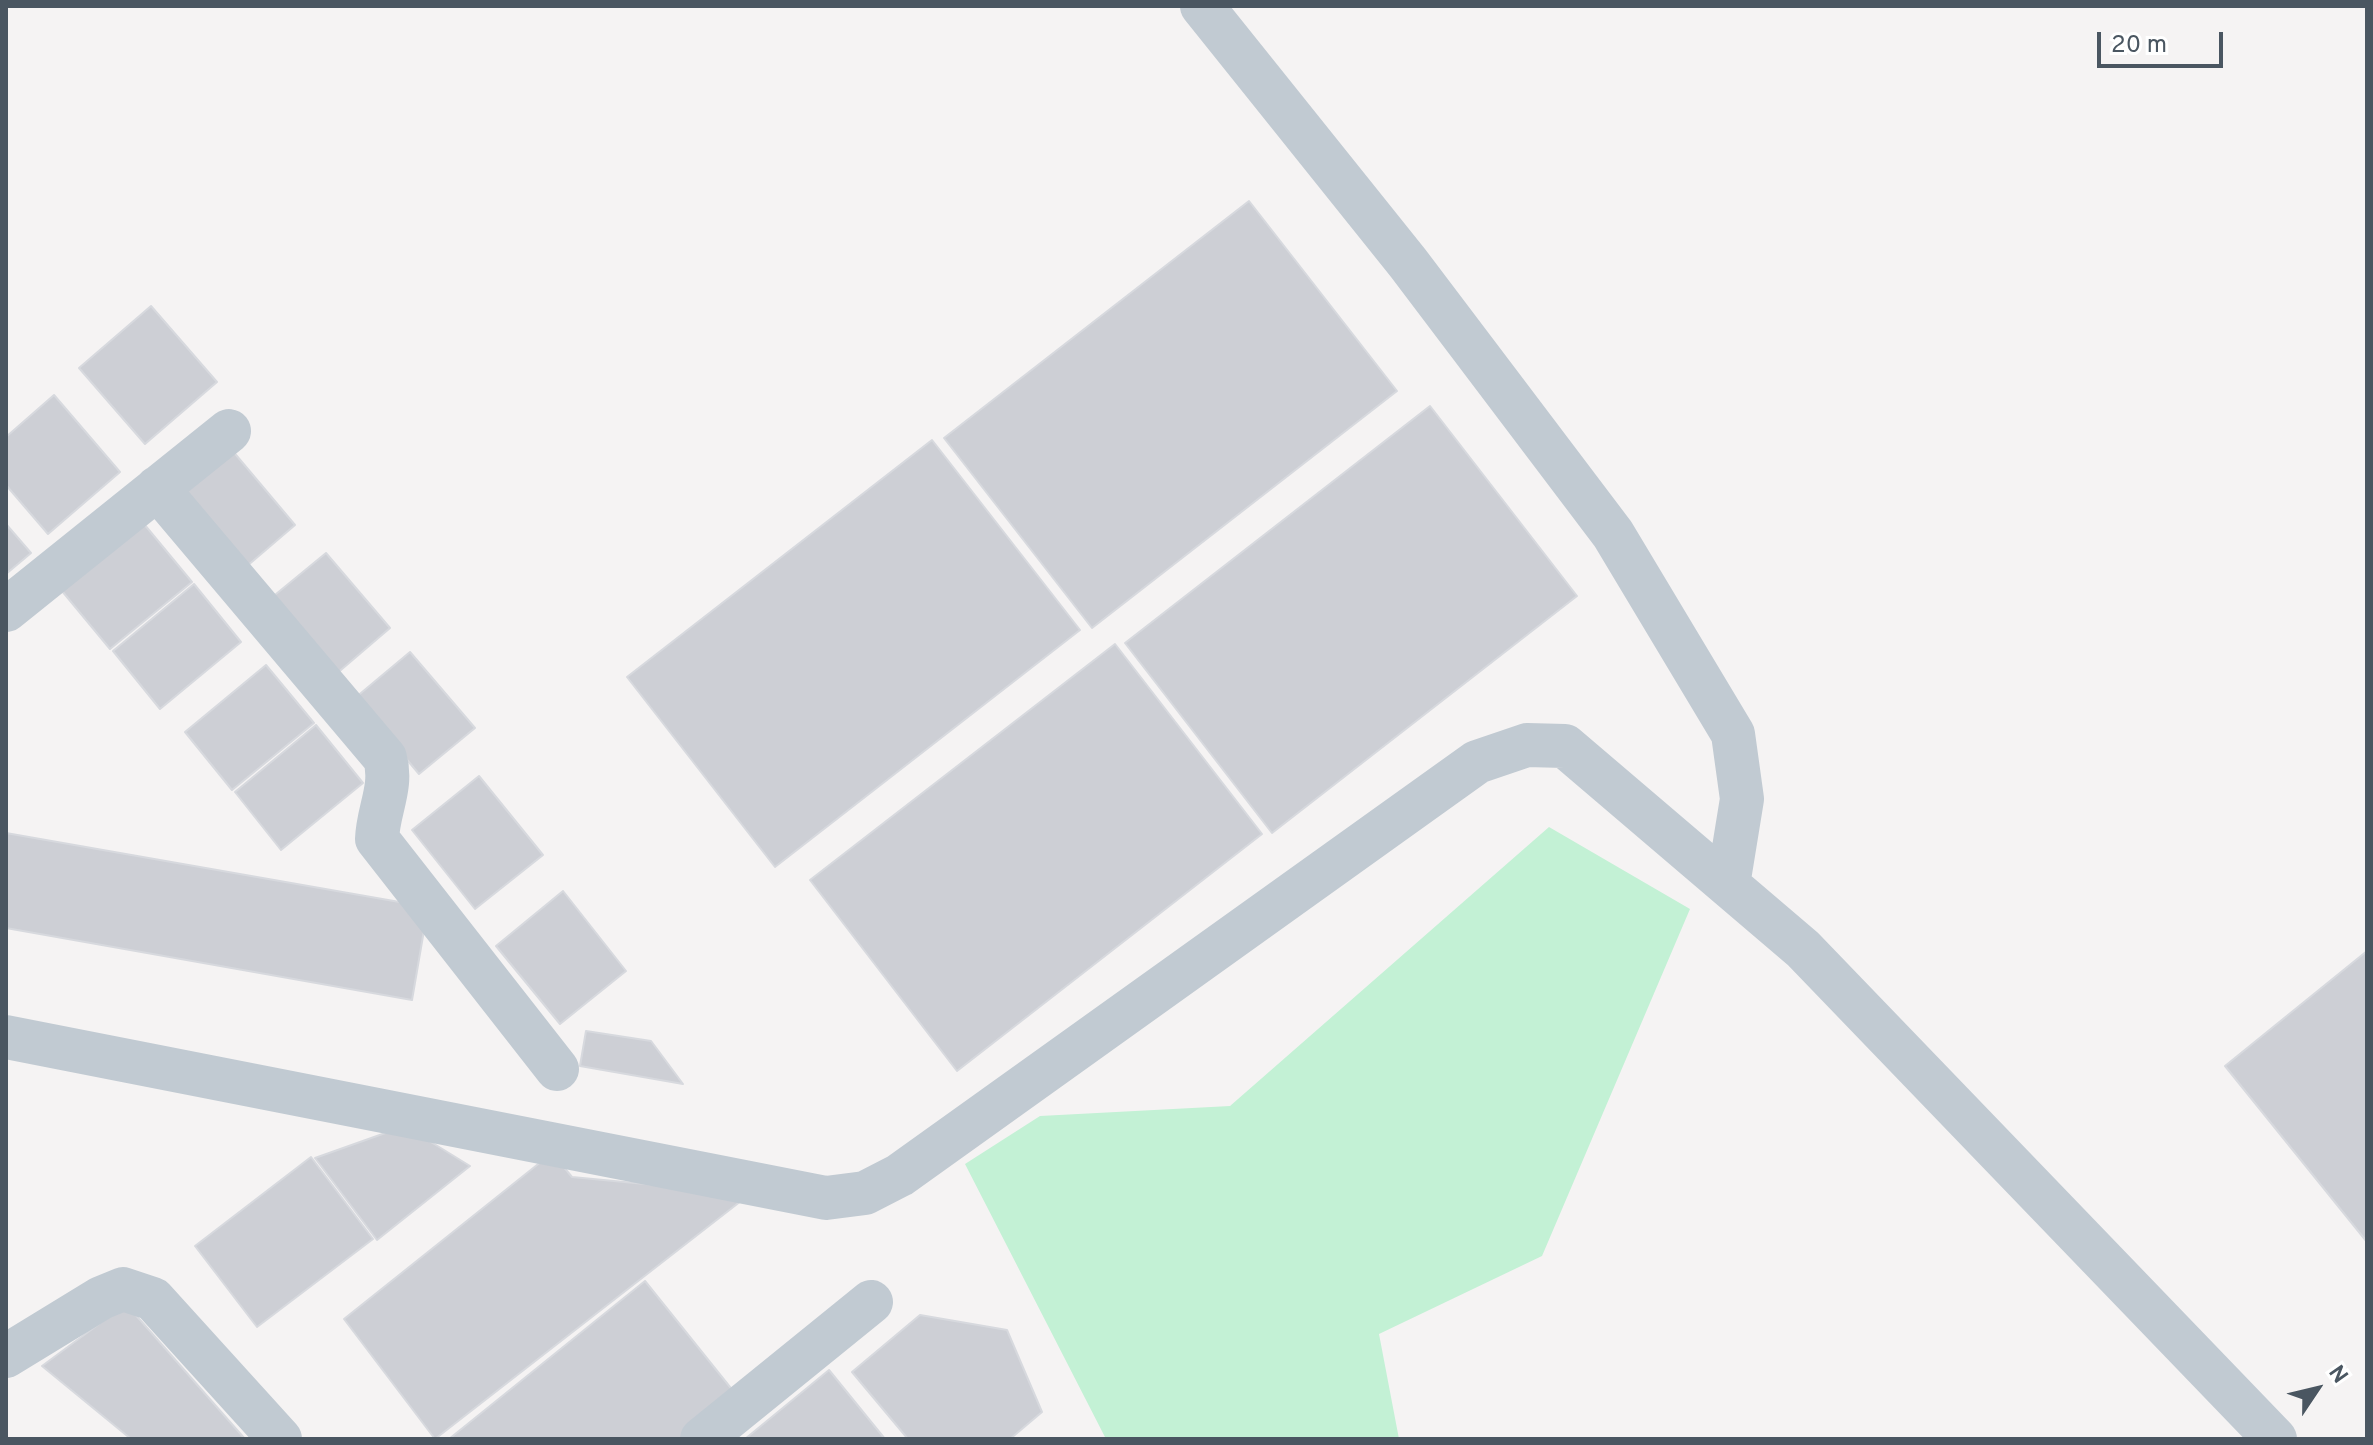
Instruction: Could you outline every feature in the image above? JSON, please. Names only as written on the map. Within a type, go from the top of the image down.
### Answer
[{"type":"street","points":[[1202,6],[1408,263],[1613,534],[1725,720],[1733,734],[1742,799],[1728,885]]},
{"type":"street","points":[[6,610],[229,431]]},
{"type":"street","points":[[157,488],[385,758],[390,774],[377,824],[377,839],[557,1069]]},
{"type":"street","points":[[6,1037],[826,1198],[865,1193],[900,1175],[1477,762],[1527,745],[1565,746],[1803,949],[2275,1439]]},
{"type":"street","points":[[6,1356],[101,1298],[123,1289],[153,1299],[280,1439]]},
{"type":"street","points":[[702,1439],[871,1302]]},
{"type":"green space","points":[[1549,827],[1690,909],[1542,1256],[1379,1334],[1399,1439],[1106,1439],[965,1164],[1040,1116],[1230,1106]]},
{"type":"building","points":[[1249,201],[1397,391],[1092,628],[944,438]]},
{"type":"building","points":[[151,306],[217,382],[145,444],[79,368]]},
{"type":"building","points":[[54,395],[120,472],[48,534],[6,485],[6,437]]},
{"type":"building","points":[[1430,406],[1577,596],[1272,833],[1125,643]]},
{"type":"building","points":[[932,440],[1080,630],[775,867],[627,677]]},
{"type":"building","points":[[231,449],[295,525],[240,572],[176,496]]},
{"type":"building","points":[[6,524],[31,553],[6,574]]},
{"type":"building","points":[[144,524],[192,582],[110,649],[62,591]]},
{"type":"building","points":[[326,553],[390,628],[335,675],[270,599]]},
{"type":"building","points":[[194,584],[241,642],[160,709],[113,651]]},
{"type":"building","points":[[1115,644],[1262,834],[957,1071],[810,880]]},
{"type":"building","points":[[410,652],[475,728],[419,774],[355,698]]},
{"type":"building","points":[[266,665],[314,723],[232,790],[185,732]]},
{"type":"building","points":[[316,725],[363,783],[281,850],[235,792]]},
{"type":"building","points":[[479,776],[543,855],[475,909],[412,830]]},
{"type":"building","points":[[6,833],[428,907],[412,1000],[6,928]]},
{"type":"building","points":[[563,891],[626,971],[560,1024],[496,946]]},
{"type":"building","points":[[2367,951],[2367,1242],[2225,1066]]},
{"type":"building","points":[[586,1031],[651,1041],[683,1084],[580,1066]]},
{"type":"building","points":[[405,1126],[470,1166],[377,1240],[315,1158]]},
{"type":"building","points":[[552,1153],[572,1177],[750,1194],[435,1439],[344,1319]]},
{"type":"building","points":[[311,1157],[373,1239],[257,1327],[195,1246]]},
{"type":"building","points":[[645,1281],[742,1402],[696,1439],[449,1439]]},
{"type":"building","points":[[126,1304],[245,1439],[131,1439],[42,1366]]},
{"type":"building","points":[[920,1315],[1007,1330],[1042,1412],[1010,1439],[908,1439],[852,1372]]},
{"type":"building","points":[[829,1370],[885,1439],[745,1439]]}]
